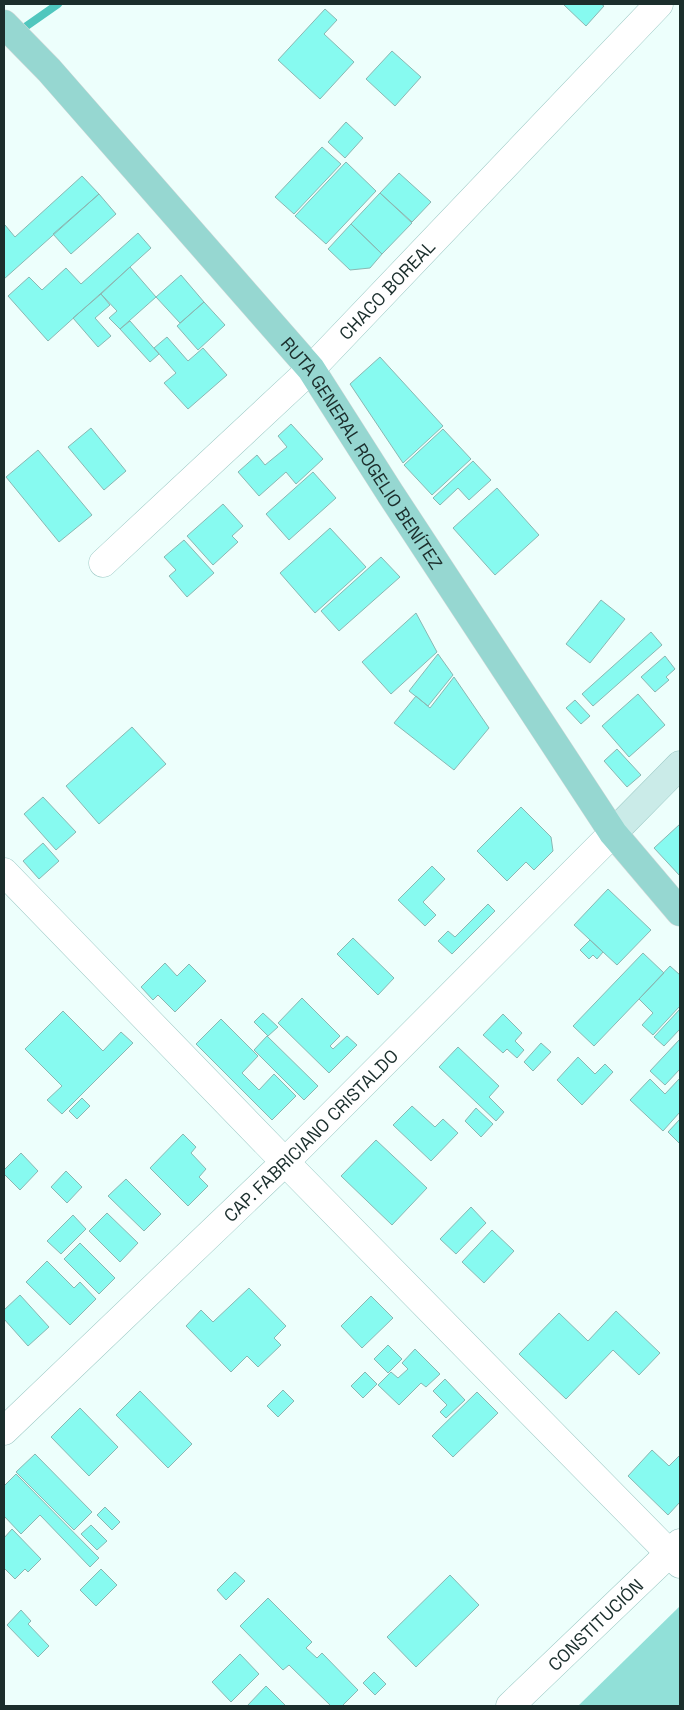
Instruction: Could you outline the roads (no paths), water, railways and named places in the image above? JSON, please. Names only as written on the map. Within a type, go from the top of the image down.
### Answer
[{"type":"main road","name":"RUTA GENERAL ROGELIO BENÍTEZ","points":[[4,24],[49,70],[311,369],[612,833],[680,912]]},
{"type":"main road","points":[[612,833],[680,764]]},
{"type":"street","name":"CHACO BOREAL","points":[[103,564],[311,369],[659,4]]},
{"type":"street","name":"CAP. FABRICIANO CRISTALDO","points":[[4,1430],[285,1162],[612,833]]},
{"type":"street","points":[[4,872],[285,1162],[677,1553]]},
{"type":"street","name":"CONSTITUCIÓN","points":[[510,1706],[677,1553]]},
{"type":"waterway","points":[[18,32],[58,4]]}]
